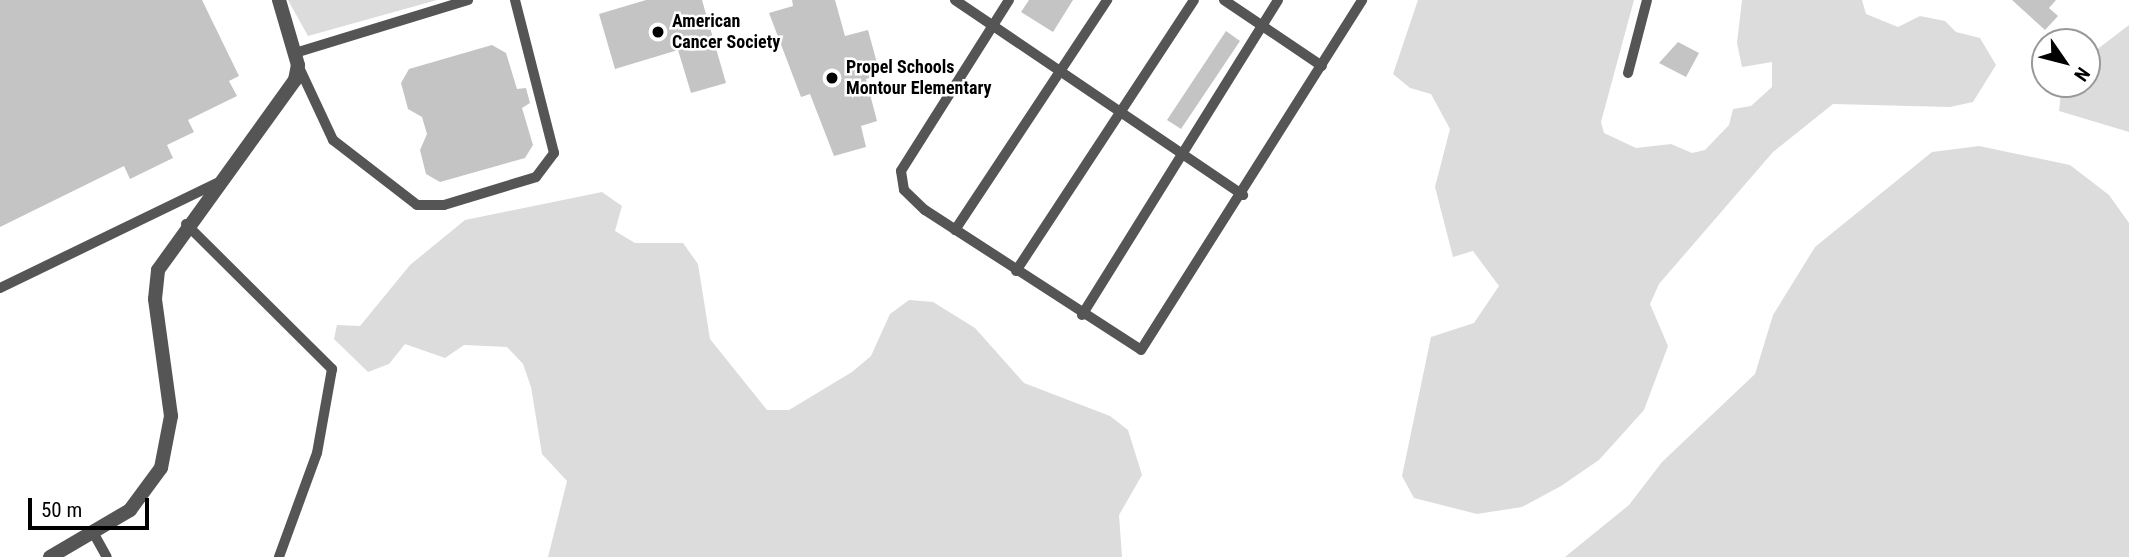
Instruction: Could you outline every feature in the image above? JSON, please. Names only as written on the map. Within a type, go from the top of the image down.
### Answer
[{"type":"street","points":[[50,557],[94,534],[130,510],[161,468],[171,416],[155,286],[164,255],[295,80],[296,59],[279,0]]},
{"type":"lane","points":[[468,0],[296,59],[333,140],[417,205],[444,205],[536,177],[554,153],[515,0]]},
{"type":"lane","points":[[955,0],[1242,195]]},
{"type":"lane","points":[[1009,0],[901,171],[904,190],[955,230],[1132,348],[1148,346],[1362,0]]},
{"type":"lane","points":[[955,230],[1064,74],[1107,0]]},
{"type":"lane","points":[[1016,271],[1194,0]]},
{"type":"lane","points":[[1224,0],[1322,66]]},
{"type":"lane","points":[[1082,315],[1278,0]]},
{"type":"lane","points":[[1628,73],[1647,0]]},
{"type":"lane","points":[[0,288],[217,183]]},
{"type":"lane","points":[[186,224],[332,369],[317,453],[279,557]]},
{"type":"lane","points":[[94,534],[107,557]]},
{"type":"shaded area","points":[[288,0],[437,0],[308,36]]},
{"type":"shaded area","points":[[1418,0],[1634,0],[1601,122],[1604,133],[1636,148],[1671,144],[1692,153],[1705,150],[1729,125],[1733,109],[1751,106],[1772,87],[1772,62],[1742,67],[1737,43],[1742,0],[1862,0],[1866,14],[1898,27],[1920,16],[1945,21],[1956,32],[1980,38],[1996,65],[1973,102],[1950,107],[1833,104],[1773,152],[1659,284],[1650,304],[1668,346],[1644,410],[1599,460],[1561,486],[1522,507],[1477,514],[1414,498],[1402,476],[1431,337],[1474,323],[1499,286],[1473,251],[1453,257],[1435,187],[1450,129],[1431,94],[1410,88],[1393,74]]},
{"type":"shaded area","points":[[2129,25],[2129,132],[2059,111],[2060,98],[2101,98],[2101,46]]},
{"type":"shaded area","points":[[1979,146],[2070,165],[2109,195],[2129,223],[2129,557],[1565,557],[1629,505],[1662,462],[1755,374],[1773,315],[1815,247],[1932,152]]},
{"type":"shaded area","points":[[602,192],[622,206],[615,231],[635,243],[683,243],[698,264],[710,339],[767,410],[789,410],[852,372],[871,356],[890,314],[909,300],[933,302],[975,328],[1024,383],[1110,416],[1128,430],[1142,475],[1119,515],[1122,557],[548,557],[567,481],[542,454],[531,387],[523,364],[507,347],[464,345],[445,358],[405,344],[389,364],[368,372],[334,339],[337,325],[360,326],[410,265],[465,220]]},
{"type":"building","points":[[0,0],[202,0],[239,76],[229,81],[237,96],[188,120],[194,132],[167,145],[173,158],[130,179],[124,166],[0,227]]},
{"type":"building","name":"American Cancer Society","points":[[646,0],[702,0],[726,83],[691,93],[678,50],[615,69],[599,14]]},
{"type":"building","name":"Propel Schools Montour Elementary","points":[[792,0],[835,0],[845,36],[868,30],[877,63],[869,65],[872,77],[866,79],[877,121],[861,126],[866,147],[834,156],[810,94],[801,97],[769,13],[793,6]]},
{"type":"building","points":[[1029,0],[1073,0],[1053,32],[1021,12]]},
{"type":"building","points":[[2012,0],[2056,0],[2049,8],[2058,16],[2047,28],[2043,28]]},
{"type":"building","points":[[1226,31],[1240,41],[1181,129],[1167,120]]},
{"type":"building","points":[[1678,42],[1699,53],[1686,77],[1659,63]]},
{"type":"building","points":[[492,45],[506,53],[517,89],[526,88],[530,103],[522,108],[533,145],[525,158],[440,182],[426,174],[420,150],[427,134],[422,117],[408,109],[401,83],[409,69]]},
{"type":"place","name":"American Cancer Society","points":[[658,32]]},
{"type":"place","name":"Propel Schools Montour Elementary","points":[[832,78]]}]
